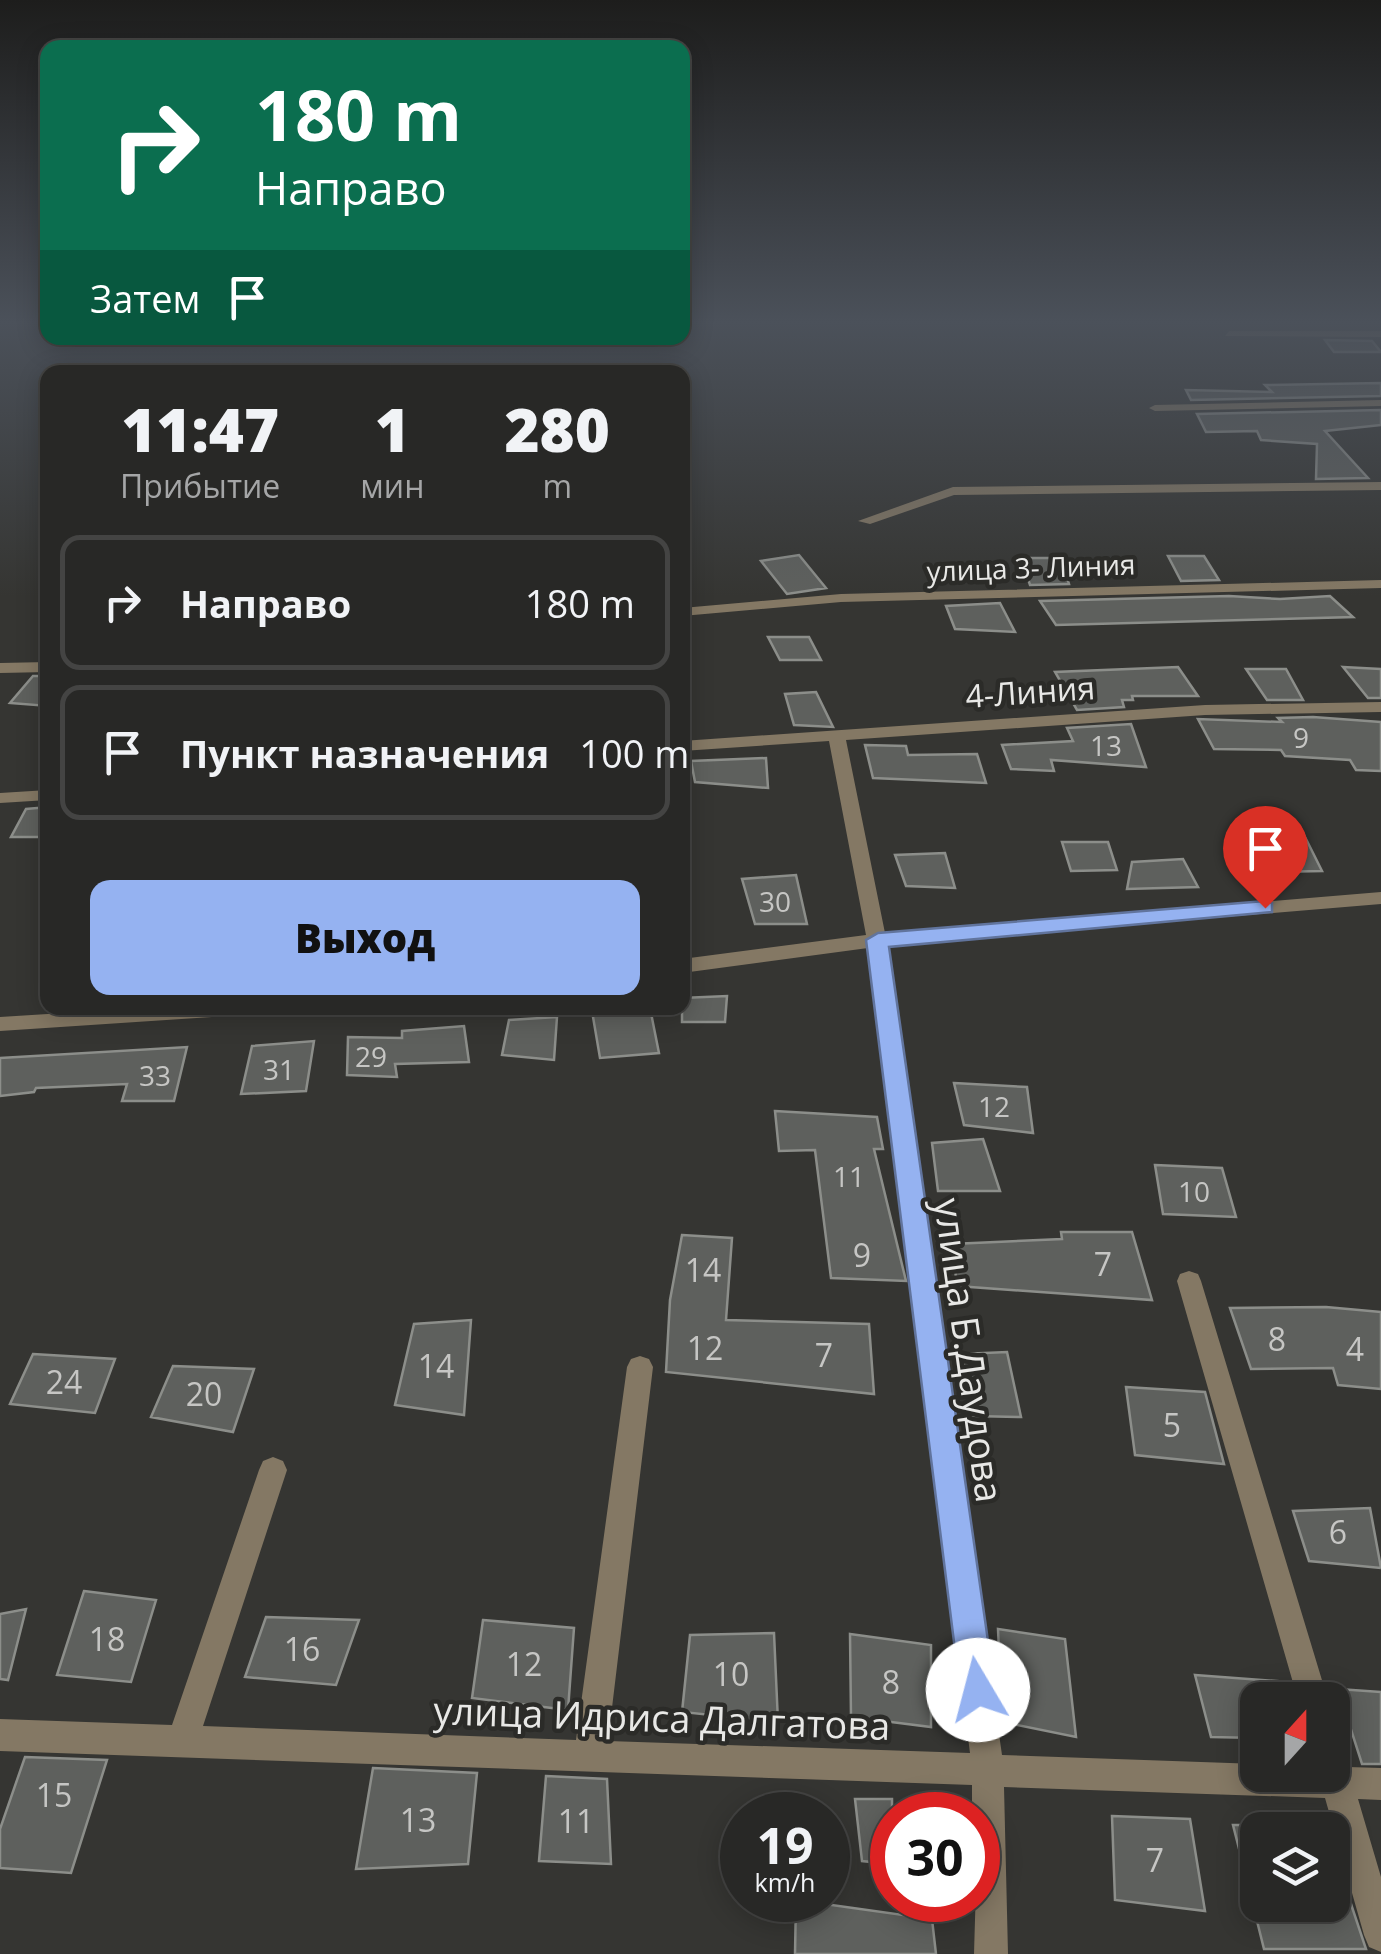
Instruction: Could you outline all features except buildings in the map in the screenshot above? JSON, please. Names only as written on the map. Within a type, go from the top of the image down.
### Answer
[{"type":"street","points":[[864,521],[953,491],[1381,486]]},
{"type":"street","name":"улица 3- Линия","points":[[690,611],[841,598],[1381,584]]},
{"type":"street","points":[[0,668],[40,667]]},
{"type":"street","name":"4-Линия","points":[[690,745],[1205,710],[1381,707]]},
{"type":"street","name":"улица Б.Даудова","points":[[836,734],[878,940],[988,1769],[991,1954]]},
{"type":"street","points":[[0,798],[40,796]]},
{"type":"street","points":[[690,965],[878,940],[1381,898]]},
{"type":"street","points":[[0,1024],[84,1015]]},
{"type":"street","points":[[1189,1281],[1308,1682]]},
{"type":"street","points":[[590,1755],[640,1367]]},
{"type":"street","points":[[182,1741],[273,1470]]},
{"type":"street","name":"улица Идриса Далгатова","points":[[0,1734],[988,1769],[1240,1773]]},
{"type":"street","name":"улица Идриса Далгатова","points":[[1350,1777],[1381,1784]]},
{"type":"street","points":[[1340,1792],[1381,1934]]},
{"type":"route","points":[[978,1690],[878,940],[1265,908]]}]
